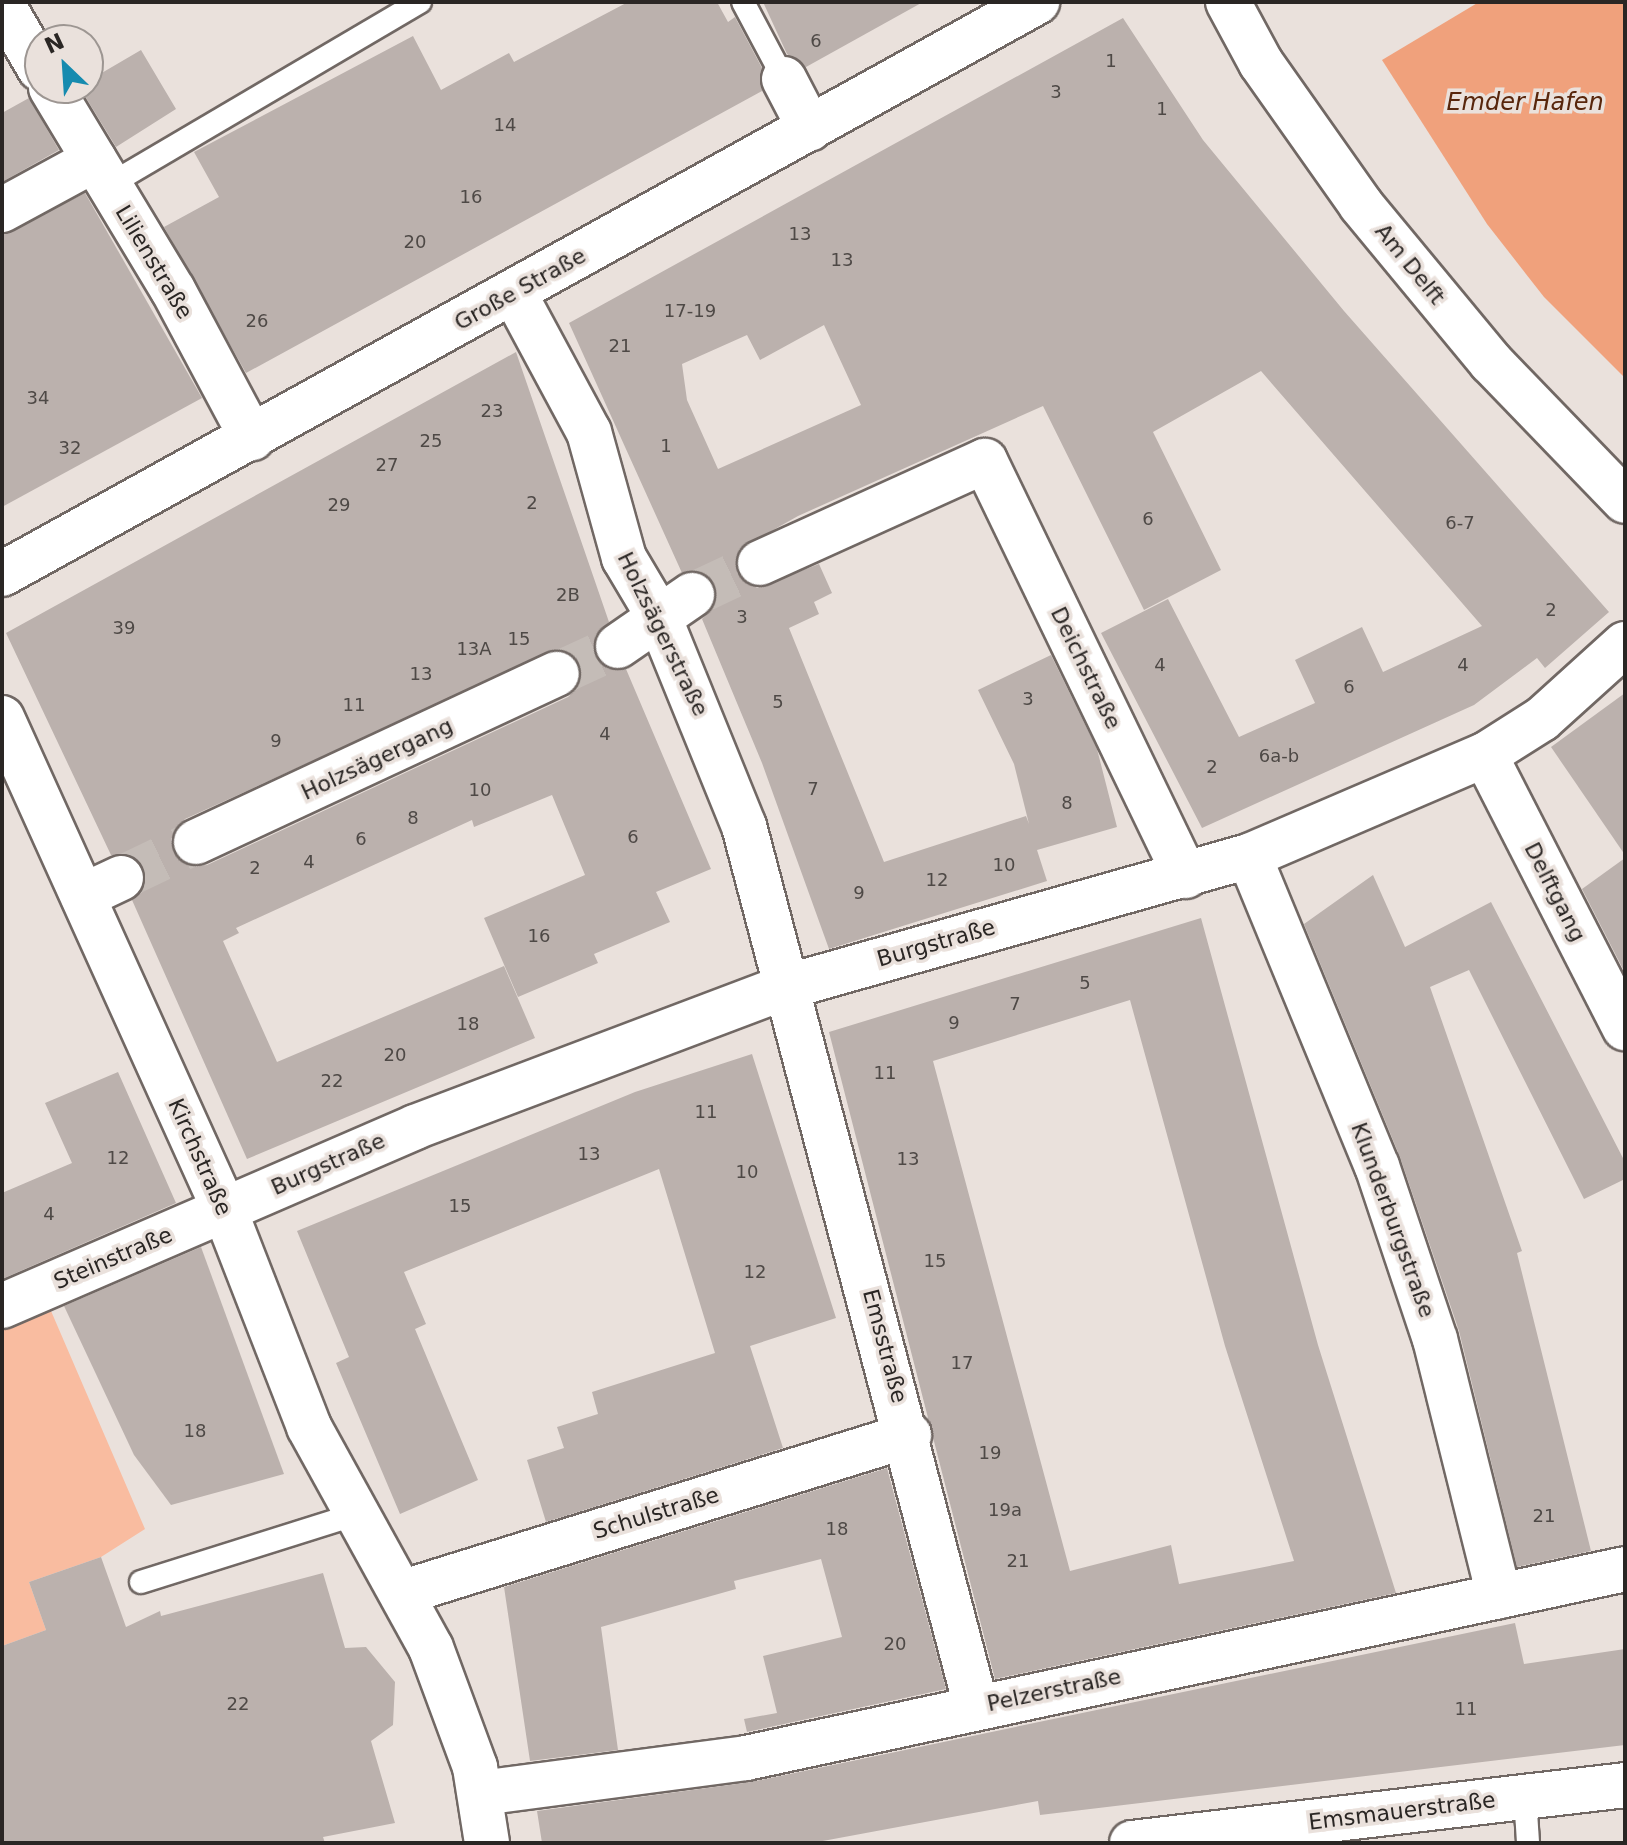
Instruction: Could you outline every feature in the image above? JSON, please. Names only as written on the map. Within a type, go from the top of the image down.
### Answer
[{"type":"street","name":"Große Straße","points":[[2,574],[1037,2]]},
{"type":"street","name":"Am Delft","points":[[1228,2],[1275,83],[1361,205],[1491,362],[1625,501]]},
{"type":"street","points":[[2,4],[24,42]]},
{"type":"street","points":[[784,79],[810,129]]},
{"type":"street","name":"Lilienstraße","points":[[61,104],[173,290],[252,438]]},
{"type":"street","points":[[2,210],[101,172]]},
{"type":"street","name":"Holzsägerstraße","points":[[514,293],[578,409],[598,454],[624,558],[675,606],[744,826],[786,987]]},
{"type":"street","name":"Deichstraße","points":[[760,563],[985,461],[1186,876]]},
{"type":"street","points":[[618,646],[675,606]]},
{"type":"street","name":"Burgstraße","points":[[225,1211],[429,1122],[786,987],[1249,856],[1485,755],[1542,719],[1625,644]]},
{"type":"street","name":"Holzsägergang","points":[[196,842],[557,674]]},
{"type":"street","name":"Kirchstraße","points":[[5,725],[102,887],[309,1427],[353,1515],[404,1592],[449,1690],[481,1793],[487,1843]]},
{"type":"street","name":"Delftgang","points":[[1485,755],[1625,1028]]},
{"type":"street","name":"Klunderburgstraße","points":[[1249,856],[1377,1166],[1430,1325],[1499,1596]]},
{"type":"street","name":"Emsstraße","points":[[786,987],[909,1435],[976,1706]]},
{"type":"street","name":"Steinstraße","points":[[2,1306],[225,1211]]},
{"type":"street","name":"Schulstraße","points":[[404,1592],[909,1435]]},
{"type":"street","name":"Pelzerstraße","points":[[481,1793],[746,1758],[976,1706],[1625,1569]]},
{"type":"street","name":"Emsmauerstraße","points":[[1132,1843],[1625,1785]]},
{"type":"lane","points":[[101,172],[420,2]]},
{"type":"lane","points":[[743,2],[784,79]]},
{"type":"lane","points":[[141,1582],[353,1515]]},
{"type":"lane","points":[[1525,1796],[1528,1843]]},
{"type":"shaded area","points":[[48,1304],[145,1529],[101,1557],[29,1582],[46,1630],[2,1646],[2,1325]]},
{"type":"water","name":"Emder Hafen","points":[[1479,2],[1625,2],[1625,378],[1544,297],[1487,224],[1382,60]]},
{"type":"building","points":[[628,2],[717,2],[728,22],[735,17],[762,68],[762,91],[246,373],[164,227],[219,197],[194,152],[413,36],[441,90],[509,53],[514,62]]},
{"type":"building","points":[[763,2],[923,2],[806,67],[787,54]]},
{"type":"building","points":[[1123,18],[1203,140],[1344,311],[1609,612],[1545,668],[1537,658],[1474,705],[1202,828],[1101,633],[1168,599],[1239,737],[1315,703],[1295,660],[1362,627],[1383,672],[1482,626],[1261,371],[1153,432],[1221,570],[1144,610],[1043,406],[798,516],[739,549],[737,573],[757,588],[819,564],[832,593],[814,602],[819,614],[789,628],[884,862],[1026,816],[1029,824],[1014,764],[978,690],[1051,655],[1097,749],[1117,827],[1037,850],[1047,881],[829,949],[762,763],[702,619],[715,605],[713,582],[702,572],[682,573],[569,323]],"holes":[[[824,325],[861,405],[718,469],[687,400],[682,364],[747,335],[760,360]]]},
{"type":"building","points":[[141,50],[176,109],[116,147],[90,104],[104,104],[104,72]]},
{"type":"building","points":[[24,101],[24,104],[32,104],[59,150],[2,182],[2,113]]},
{"type":"building","points":[[85,193],[202,398],[2,507],[2,235]]},
{"type":"building","points":[[516,352],[609,622],[595,636],[597,659],[608,669],[626,669],[711,869],[656,892],[670,922],[594,954],[598,963],[518,997],[484,918],[585,875],[552,795],[474,827],[472,820],[236,928],[239,933],[223,941],[277,1062],[504,966],[535,1038],[247,1159],[132,900],[142,892],[144,868],[135,857],[111,855],[6,633]],"holes":[[[558,649],[580,664],[578,688],[568,697],[207,865],[193,867],[174,853],[171,839],[185,819]]]},
{"type":"building","points":[[1625,693],[1625,855],[1551,747]]},
{"type":"building","points":[[1625,858],[1625,973],[1582,889]]},
{"type":"building","points":[[1373,875],[1405,947],[1491,902],[1625,1162],[1625,1179],[1584,1199],[1469,970],[1430,987],[1522,1251],[1517,1253],[1591,1551],[1517,1567],[1459,1331],[1400,1157],[1304,924]]},
{"type":"building","points":[[1201,918],[1318,1345],[1396,1593],[995,1679],[829,1032]],"holes":[[[1130,1000],[1225,1346],[1294,1561],[1179,1584],[1171,1545],[1070,1571],[933,1061]]]},
{"type":"building","points":[[752,1054],[836,1318],[750,1346],[783,1448],[546,1522],[527,1460],[564,1448],[557,1427],[598,1414],[592,1392],[715,1353],[659,1169],[404,1272],[426,1324],[415,1329],[478,1480],[400,1514],[336,1363],[349,1357],[297,1231],[635,1092]]},
{"type":"building","points":[[118,1072],[176,1203],[2,1279],[2,1193],[72,1163],[45,1103]]},
{"type":"building","points":[[201,1247],[284,1474],[171,1505],[134,1455],[64,1306]]},
{"type":"building","points":[[887,1468],[946,1689],[747,1732],[744,1719],[777,1713],[763,1656],[842,1637],[821,1559],[734,1581],[736,1589],[601,1627],[618,1750],[530,1761],[504,1587]]},
{"type":"building","points":[[101,1557],[126,1627],[160,1611],[161,1616],[323,1573],[345,1648],[366,1647],[395,1682],[393,1725],[371,1741],[395,1823],[323,1837],[325,1843],[2,1843],[2,1646],[46,1630],[29,1582]]},
{"type":"building","points":[[1515,1623],[1524,1664],[1625,1649],[1625,1745],[1040,1815],[1038,1801],[812,1843],[542,1843],[537,1811],[751,1782]]},
{"type":"tunnel","points":[[692,595],[760,563]]},
{"type":"tunnel","points":[[557,674],[618,646]]},
{"type":"tunnel","points":[[121,878],[196,842]]}]
